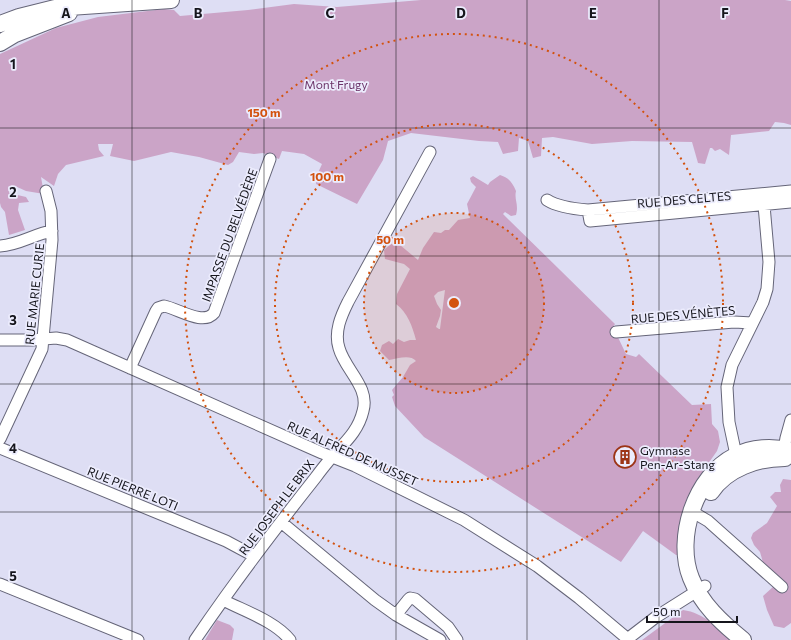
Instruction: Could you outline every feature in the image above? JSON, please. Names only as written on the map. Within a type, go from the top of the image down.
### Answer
[{"type":"street","points":[[0,24],[32,20],[84,7],[170,0]]},
{"type":"street","points":[[0,42],[7,34],[32,20]]},
{"type":"street","name":"RUE JOSEPH LE BRIX","points":[[195,640],[254,556],[332,457],[353,434],[361,418],[365,403],[360,385],[345,362],[339,348],[339,323],[348,302],[430,152]]},
{"type":"street","name":"IMPASSE DU BELVÉDÈRE","points":[[130,368],[158,308],[166,306],[204,319],[214,313],[270,159]]},
{"type":"street","name":"RUE MARIE CURIE","points":[[0,440],[41,353],[52,231],[51,211],[46,191]]},
{"type":"street","name":"RUE DES CELTES","points":[[764,200],[791,191]]},
{"type":"street","name":"RUE DES CELTES","points":[[547,200],[556,205],[588,210],[590,221],[764,200],[791,202]]},
{"type":"street","points":[[736,455],[729,422],[727,387],[732,365],[765,295],[768,281],[769,262],[764,200]]},
{"type":"street","points":[[0,246],[15,244],[52,231]]},
{"type":"street","name":"RUE DES VÉNÈTES","points":[[616,332],[734,322],[752,323]]},
{"type":"street","name":"RUE ALFRED DE MUSSET","points":[[0,340],[61,338],[361,469],[444,509],[505,544],[561,584],[627,640]]},
{"type":"street","points":[[787,454],[791,420]]},
{"type":"street","name":"RUE PIERRE LOTI","points":[[0,448],[226,541],[254,556]]},
{"type":"street","points":[[743,640],[712,612],[701,589],[688,570],[686,534],[695,512],[701,491],[712,475],[721,466],[736,455],[760,449],[787,454]]},
{"type":"street","points":[[695,512],[703,504],[713,489],[732,472],[745,465],[787,454]]},
{"type":"street","points":[[695,512],[782,587]]},
{"type":"street","points":[[281,522],[364,591],[396,615],[440,640]]},
{"type":"street","points":[[0,584],[138,640]]},
{"type":"street","points":[[627,640],[656,617],[701,589]]},
{"type":"street","points":[[701,589],[755,640]]},
{"type":"street","points":[[396,615],[410,598],[415,599],[448,627],[457,640]]},
{"type":"street","points":[[223,600],[273,625],[284,633],[290,640]]},
{"type":"green space","name":"Mont Frugy","points":[[421,0],[791,1],[791,125],[775,122],[769,131],[731,135],[729,155],[720,149],[715,151],[710,148],[705,164],[698,163],[692,142],[632,141],[592,144],[553,137],[542,138],[541,156],[533,158],[528,141],[519,138],[518,151],[503,154],[498,142],[411,133],[388,141],[383,160],[357,204],[316,184],[317,175],[322,164],[304,154],[282,151],[279,159],[263,153],[254,154],[239,152],[233,162],[228,165],[199,157],[171,152],[134,161],[110,156],[113,144],[98,144],[99,150],[104,156],[66,165],[58,174],[54,186],[41,177],[44,194],[26,191],[15,186],[10,186],[9,193],[26,197],[29,202],[19,203],[18,210],[25,230],[9,235],[5,212],[0,203],[0,54],[56,28],[98,17],[164,9],[174,10],[180,16],[294,4],[337,7]]},
{"type":"green space","points":[[500,175],[512,183],[516,191],[516,215],[511,216],[505,212],[503,214],[615,324],[613,327],[626,354],[636,357],[639,354],[692,405],[711,404],[712,424],[718,431],[720,442],[717,451],[687,498],[682,521],[679,555],[676,555],[643,531],[621,562],[424,437],[395,406],[392,397],[394,395],[392,390],[403,377],[410,365],[416,361],[407,357],[389,360],[380,351],[382,345],[389,341],[393,344],[398,339],[404,342],[416,340],[407,316],[396,304],[397,294],[410,269],[404,264],[385,259],[384,250],[391,244],[400,245],[418,260],[423,248],[434,232],[441,233],[445,230],[449,230],[458,220],[470,218],[467,204],[476,187],[471,182],[470,178],[473,176],[488,185]],"holes":[[[445,290],[440,329],[436,327],[441,310],[434,296],[438,292]]]},
{"type":"green space","points":[[783,479],[791,480],[791,623],[784,628],[774,626],[767,610],[763,596],[774,586],[764,566],[760,552],[754,545],[751,538],[753,533],[767,523],[777,506],[770,497],[775,492],[781,492],[780,485]]},
{"type":"green space","points":[[683,610],[704,617],[732,640],[642,640]]},
{"type":"green space","points":[[217,620],[230,625],[234,629],[232,640],[205,640]]},
{"type":"place","name":"Gymnase Pen-Ar-Stang","points":[[625,457]]}]
